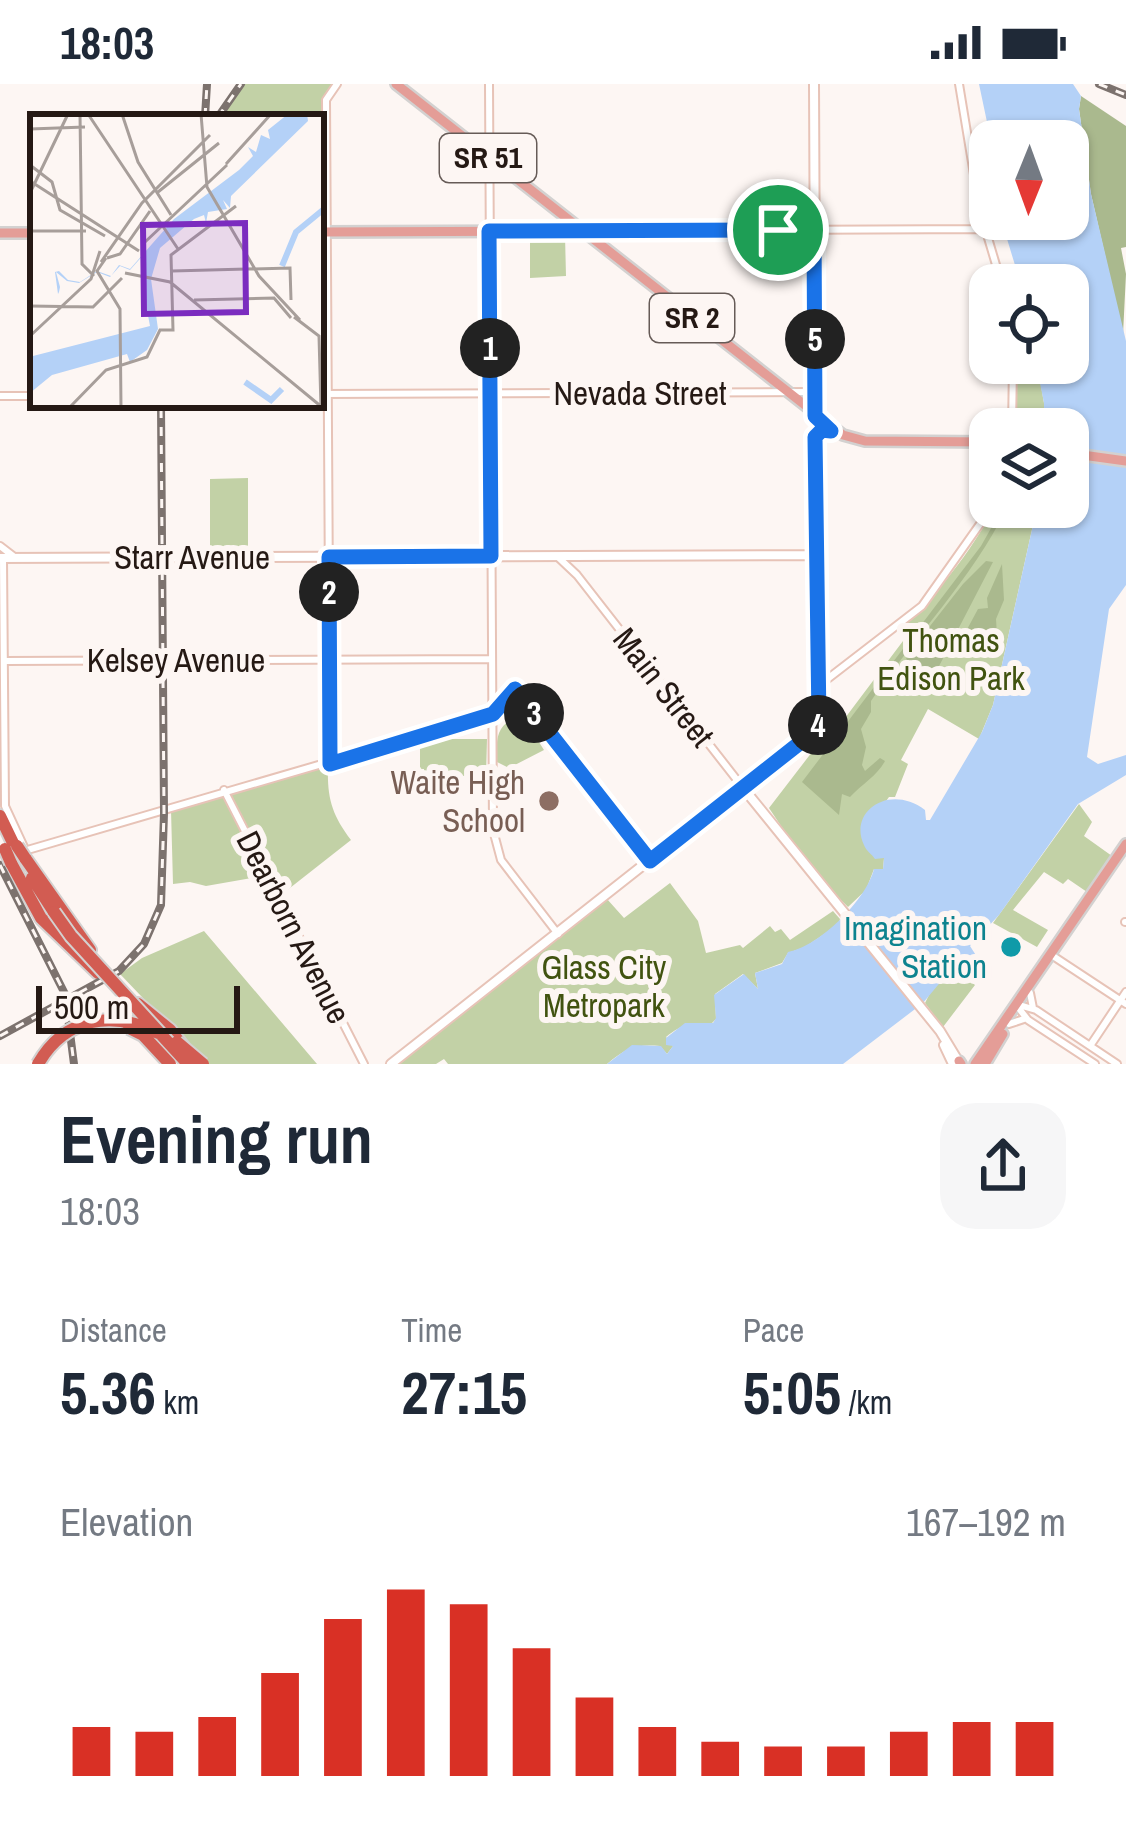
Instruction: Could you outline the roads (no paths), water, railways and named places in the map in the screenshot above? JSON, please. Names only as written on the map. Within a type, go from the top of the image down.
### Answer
[{"type":"highway","points":[[0,816],[41,918],[170,1030],[195,1064]]},
{"type":"highway","points":[[12,850],[52,915],[170,1064]]},
{"type":"highway","points":[[12,850],[101,970]]},
{"type":"highway","points":[[52,915],[195,1064]]},
{"type":"highway","points":[[117,987],[170,1064]]},
{"type":"highway","points":[[40,1064],[65,1031],[106,1019],[144,1025],[179,1043],[195,1064]]},
{"type":"highway","points":[[40,1064],[67,1035],[109,1023],[143,1035],[170,1064]]},
{"type":"main road","name":"SR 51","points":[[396,84],[581,231]]},
{"type":"main road","points":[[392,1064],[815,731],[819,714],[816,416],[810,392],[814,84]]},
{"type":"main road","points":[[324,232],[581,231]]},
{"type":"main road","name":"SR 2","points":[[581,231],[802,406],[850,438],[876,442]]},
{"type":"main road","name":"SR 2","points":[[816,416],[831,431],[855,443],[969,444]]},
{"type":"main road","points":[[815,437],[822,430],[831,431]]},
{"type":"main road","points":[[1089,458],[1126,463]]},
{"type":"main road","name":"Starr Avenue","points":[[2,558],[491,556],[568,562],[815,555]]},
{"type":"main road","name":"Main Street","points":[[744,789],[958,1063]]},
{"type":"main road","points":[[978,1062],[1009,1024],[1126,846]]},
{"type":"main road","points":[[978,1062],[1052,955]]},
{"type":"street","points":[[330,764],[324,232],[326,98],[337,84]]},
{"type":"street","points":[[489,84],[496,847],[558,934]]},
{"type":"street","points":[[959,84],[969,140]]},
{"type":"street","points":[[581,231],[969,229]]},
{"type":"street","points":[[802,406],[810,392]]},
{"type":"street","name":"Nevada Street","points":[[325,394],[810,392]]},
{"type":"street","points":[[816,688],[920,608],[977,528]]},
{"type":"street","points":[[0,546],[16,558]]},
{"type":"street","points":[[2,558],[5,806],[12,850],[330,764],[493,714],[515,689],[650,861]]},
{"type":"street","name":"Main Street","points":[[568,562],[744,789]]},
{"type":"street","name":"Kelsey Avenue","points":[[4,661],[492,659]]},
{"type":"street","points":[[819,714],[823,691],[833,675]]},
{"type":"street","points":[[493,698],[503,703]]},
{"type":"street","name":"Dearborn Avenue","points":[[224,790],[364,1064]]},
{"type":"street","points":[[1052,955],[1124,999],[1081,1060]]},
{"type":"street","points":[[1030,993],[1029,1001],[1036,1010],[1117,1064]]},
{"type":"street","points":[[1019,1007],[1036,1010]]},
{"type":"street","points":[[1019,1007],[1028,1020],[1081,1060],[1095,1064]]},
{"type":"street","points":[[1009,1024],[1028,1020]]},
{"type":"water","points":[[979,84],[1073,84],[1081,96],[1081,120],[987,120]]},
{"type":"water","points":[[1089,180],[1126,341],[1126,585],[1109,609],[1087,757],[1098,764],[1126,755],[1126,775],[1078,804],[999,915],[970,946],[979,960],[965,974],[953,967],[923,1003],[843,1064],[607,1064],[632,1045],[661,1046],[667,1054],[673,1046],[666,1045],[666,1038],[685,1023],[713,1023],[714,995],[744,974],[758,989],[755,973],[782,964],[788,952],[814,941],[840,920],[862,894],[874,869],[883,869],[884,858],[875,859],[861,833],[867,812],[875,805],[898,799],[911,802],[925,810],[930,820],[993,705],[1032,528],[1089,528],[1089,408],[1044,408],[1040,384],[1089,384],[1089,264],[1015,264],[1007,240],[1089,240]]},
{"type":"railway","points":[[205,114],[207,84]]},
{"type":"railway","points":[[220,114],[241,84]]},
{"type":"railway","points":[[1099,84],[1126,95]]},
{"type":"railway","points":[[0,1036],[119,971],[144,944],[161,905],[161,408]]},
{"type":"railway","points":[[0,865],[65,994],[74,1064]]},
{"type":"place","name":"Waite High School","points":[[549,801]]},
{"type":"place","name":"Imagination Station","points":[[1011,947]]},
{"type":"park label","name":"Thomas Edison Park","points":[[951,659]]},
{"type":"park label","name":"Glass City Metropark","points":[[604,986]]}]
